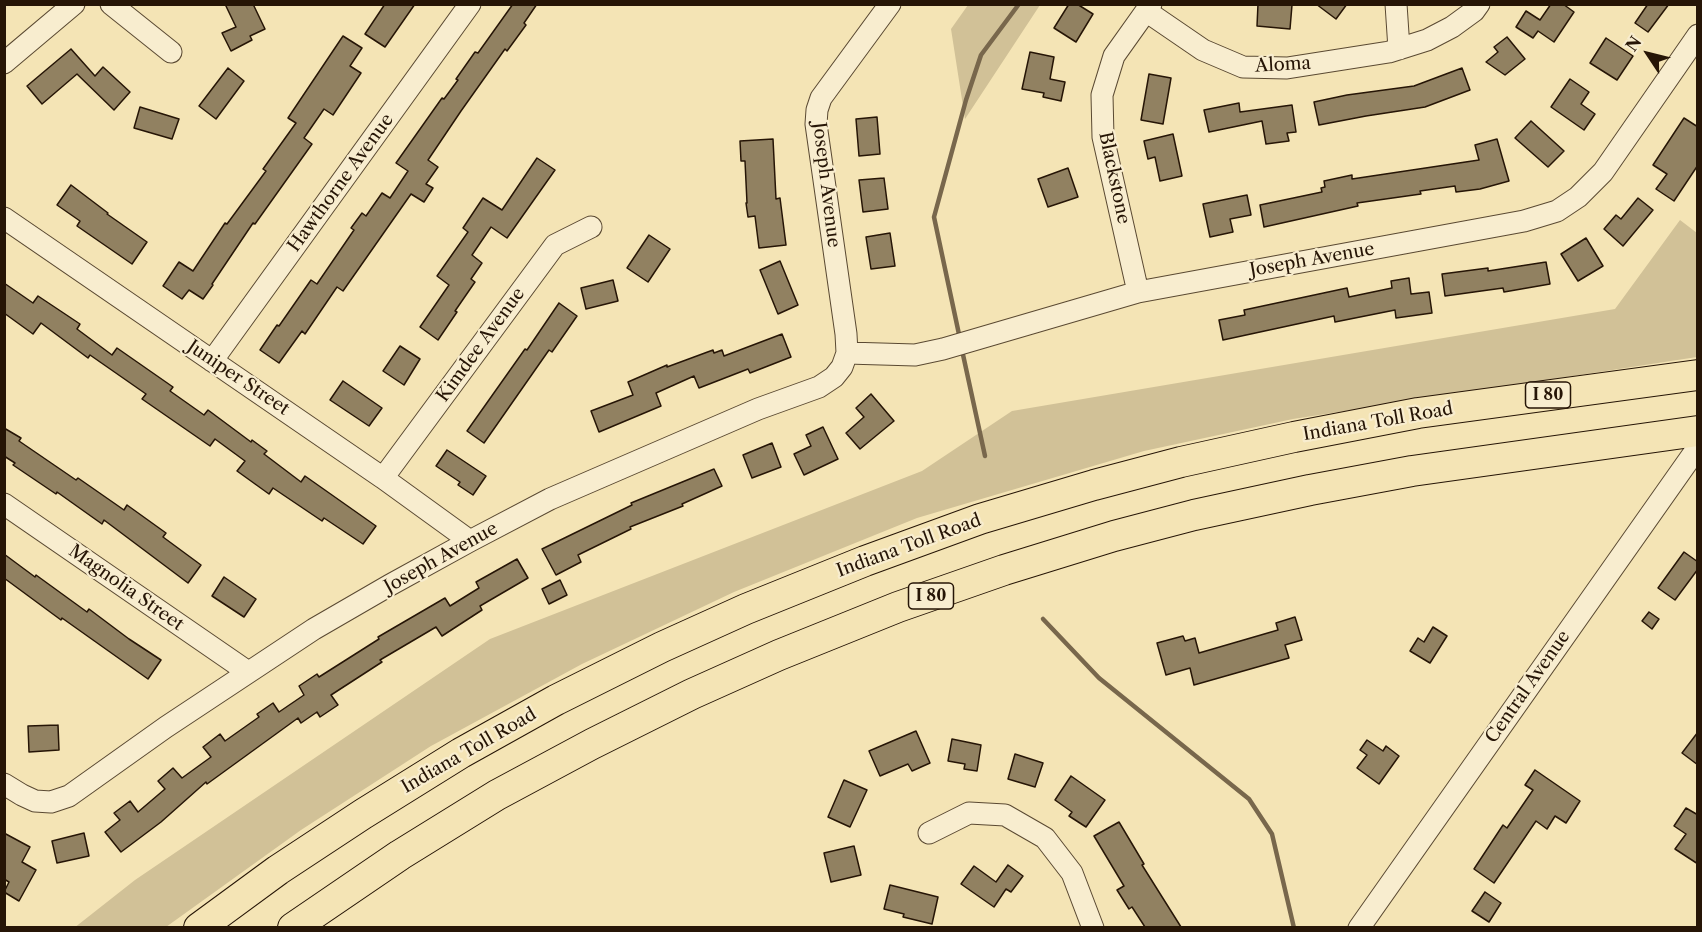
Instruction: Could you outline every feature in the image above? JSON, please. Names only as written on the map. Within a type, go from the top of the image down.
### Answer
[{"type":"highway","name":"Indiana Toll Road","points":[[199,927],[278,870],[363,814],[461,753],[556,700],[662,647],[865,561],[980,519],[1181,462],[1418,413],[1687,376]]},
{"type":"highway","name":"I 80","points":[[293,927],[400,855],[497,795],[581,750],[702,689],[898,607],[1004,570],[1114,536],[1194,515],[1412,471],[1698,431]]},
{"type":"street","points":[[4,63],[74,4]]},
{"type":"street","points":[[111,4],[171,52]]},
{"type":"street","name":"Hawthorne Avenue","points":[[212,361],[470,4]]},
{"type":"street","name":"Joseph Avenue","points":[[4,784],[35,801],[51,802],[69,796],[248,672],[390,585],[470,541],[550,499],[758,409],[819,387],[834,377],[842,367],[846,353],[846,334],[816,124],[817,110],[821,98],[891,4]]},
{"type":"street","points":[[1396,4],[1399,49]]},
{"type":"street","name":"Aloma","points":[[1148,8],[1203,50],[1243,67],[1287,68],[1389,52],[1427,40],[1452,27],[1474,11],[1479,4]]},
{"type":"street","name":"Blackstone","points":[[1138,292],[1103,137],[1102,95],[1114,56],[1148,8]]},
{"type":"street","name":"Joseph Avenue","points":[[846,353],[915,355],[993,335],[1138,292],[1524,221],[1557,211],[1578,197],[1603,172],[1698,35]]},
{"type":"street","name":"Juniper Street","points":[[4,218],[383,478],[470,541]]},
{"type":"street","name":"Kimdee Avenue","points":[[383,478],[555,245],[591,227]]},
{"type":"street","name":"Central Avenue","points":[[1364,925],[1698,447]]},
{"type":"street","name":"Magnolia Street","points":[[4,504],[248,672]]},
{"type":"street","points":[[929,833],[969,813],[1005,815],[1045,838],[1072,873],[1093,927]]},
{"type":"shaded area","points":[[968,5],[1040,5],[965,119],[951,29]]},
{"type":"shaded area","points":[[1680,220],[1697,233],[1697,357],[1293,419],[1144,451],[917,518],[734,592],[582,664],[431,746],[301,830],[166,927],[74,928],[135,880],[490,639],[922,471],[1012,411],[1615,309]]},
{"type":"building","points":[[225,4],[253,4],[265,29],[250,36],[252,40],[231,51],[222,33],[236,27]]},
{"type":"building","points":[[385,4],[415,4],[385,47],[365,34]]},
{"type":"building","points":[[513,4],[537,4],[524,23],[526,25],[507,51],[505,49],[428,160],[438,167],[426,184],[433,188],[424,202],[411,194],[343,291],[337,287],[305,334],[302,331],[279,363],[260,350],[311,280],[317,284],[354,230],[351,228],[362,213],[366,216],[382,193],[390,198],[408,171],[396,163],[442,98],[444,99],[458,80],[456,79],[475,52],[478,53]]},
{"type":"building","points":[[1069,4],[1077,4],[1093,14],[1076,42],[1054,28]]},
{"type":"building","points":[[1258,4],[1292,5],[1290,29],[1257,26]]},
{"type":"building","points":[[1316,4],[1347,4],[1336,19]]},
{"type":"building","points":[[1551,4],[1563,4],[1574,12],[1554,42],[1538,31],[1533,38],[1516,27],[1526,11],[1540,20]]},
{"type":"building","points":[[1648,4],[1669,4],[1648,32],[1635,23]]},
{"type":"building","points":[[343,36],[362,48],[350,66],[361,73],[333,115],[324,109],[304,138],[312,144],[255,224],[253,223],[203,299],[189,290],[182,299],[163,286],[179,262],[193,271],[225,223],[227,224],[266,171],[263,169],[296,123],[288,118]]},
{"type":"building","points":[[1507,37],[1525,59],[1505,75],[1486,62],[1498,52],[1494,47]]},
{"type":"building","points":[[1606,38],[1633,56],[1617,80],[1590,63]]},
{"type":"building","points":[[71,49],[95,76],[103,67],[130,92],[114,110],[77,74],[42,104],[27,86]]},
{"type":"building","points":[[1030,52],[1054,57],[1050,79],[1065,82],[1061,101],[1043,97],[1044,93],[1022,89]]},
{"type":"building","points":[[228,68],[244,81],[216,119],[199,106]]},
{"type":"building","points":[[1462,68],[1470,90],[1425,107],[1319,125],[1314,102],[1414,86]]},
{"type":"building","points":[[1149,74],[1171,78],[1163,124],[1141,120]]},
{"type":"building","points":[[1570,79],[1589,92],[1581,104],[1595,114],[1584,130],[1551,107]]},
{"type":"building","points":[[1239,103],[1240,112],[1292,105],[1296,132],[1287,133],[1289,141],[1266,144],[1262,121],[1209,132],[1204,110]]},
{"type":"building","points":[[140,107],[179,119],[172,139],[134,128]]},
{"type":"building","points":[[877,117],[880,154],[859,156],[856,119]]},
{"type":"building","points":[[1684,118],[1698,127],[1698,165],[1674,201],[1656,189],[1667,174],[1653,165]]},
{"type":"building","points":[[1531,121],[1564,151],[1548,167],[1515,138]]},
{"type":"building","points":[[1173,134],[1182,176],[1160,181],[1155,157],[1148,159],[1144,141]]},
{"type":"building","points":[[773,139],[776,199],[780,198],[786,245],[759,248],[755,216],[748,217],[745,161],[741,161],[740,141]]},
{"type":"building","points":[[1497,139],[1509,181],[1480,189],[1456,192],[1455,186],[1420,191],[1421,194],[1357,203],[1358,206],[1264,227],[1260,205],[1322,192],[1321,188],[1325,187],[1324,181],[1352,175],[1352,179],[1479,160],[1475,145]]},
{"type":"building","points":[[537,158],[555,170],[507,238],[491,227],[472,255],[482,263],[471,279],[475,282],[438,340],[420,327],[449,285],[437,276],[468,232],[463,228],[483,198],[502,210]]},
{"type":"building","points":[[1068,168],[1078,197],[1048,207],[1038,179]]},
{"type":"building","points":[[884,178],[888,209],[863,212],[859,180]]},
{"type":"building","points":[[71,185],[147,242],[132,264],[77,226],[80,221],[57,205]]},
{"type":"building","points":[[1247,195],[1251,215],[1230,219],[1233,232],[1210,237],[1203,204]]},
{"type":"building","points":[[1638,198],[1653,210],[1623,246],[1604,229],[1616,215],[1621,219]]},
{"type":"building","points":[[890,233],[895,266],[871,269],[866,237]]},
{"type":"building","points":[[649,235],[670,249],[648,282],[627,268]]},
{"type":"building","points":[[1586,238],[1603,266],[1578,281],[1561,254]]},
{"type":"building","points":[[780,261],[798,305],[778,314],[760,270]]},
{"type":"building","points":[[1546,262],[1550,284],[1504,292],[1503,288],[1445,296],[1442,274],[1488,268],[1488,271]]},
{"type":"building","points":[[1409,278],[1411,294],[1429,292],[1432,313],[1396,318],[1395,310],[1335,322],[1334,316],[1223,340],[1219,320],[1245,315],[1244,310],[1347,288],[1349,297],[1392,288],[1391,281]]},
{"type":"building","points":[[613,280],[618,301],[586,309],[581,288]]},
{"type":"building","points":[[4,283],[33,303],[38,296],[80,324],[77,329],[112,355],[117,348],[173,387],[170,391],[204,415],[208,410],[251,442],[252,440],[267,451],[264,454],[301,482],[305,476],[376,526],[363,544],[324,518],[322,521],[273,488],[269,494],[237,471],[245,461],[215,439],[210,446],[142,399],[146,394],[90,355],[88,358],[41,323],[33,334],[4,313]]},
{"type":"building","points":[[559,303],[577,316],[552,352],[549,350],[484,443],[467,431]]},
{"type":"building","points":[[782,334],[791,357],[750,373],[748,369],[699,388],[694,376],[656,393],[661,406],[599,432],[591,411],[633,395],[628,382],[667,365],[667,367],[713,350],[714,353],[722,350],[724,356]]},
{"type":"building","points":[[400,346],[420,359],[404,385],[383,371]]},
{"type":"building","points":[[343,381],[382,408],[369,426],[330,400]]},
{"type":"building","points":[[871,394],[894,421],[860,449],[846,433],[864,417],[856,408]]},
{"type":"building","points":[[823,427],[838,459],[804,475],[794,454],[811,446],[806,435]]},
{"type":"building","points":[[4,428],[21,438],[19,441],[76,480],[78,478],[124,510],[127,505],[166,533],[163,537],[201,565],[188,583],[104,520],[102,524],[57,492],[56,494],[13,465],[15,463],[4,456]]},
{"type":"building","points":[[772,443],[781,467],[752,478],[743,455]]},
{"type":"building","points":[[447,450],[486,476],[473,495],[458,485],[460,482],[436,466]]},
{"type":"building","points":[[714,469],[722,486],[682,504],[683,506],[630,527],[631,529],[578,555],[581,562],[556,575],[542,549],[632,505],[631,503]]},
{"type":"building","points":[[1684,552],[1698,562],[1698,569],[1675,600],[1658,588]]},
{"type":"building","points":[[4,554],[87,612],[89,609],[161,660],[148,679],[4,578]]},
{"type":"building","points":[[517,559],[528,578],[480,606],[482,610],[442,636],[436,627],[380,660],[382,662],[331,695],[338,705],[320,717],[317,712],[301,723],[298,718],[207,784],[206,782],[161,822],[121,852],[105,832],[120,820],[114,813],[130,801],[138,812],[165,789],[158,781],[173,768],[182,778],[211,757],[203,747],[220,734],[225,741],[259,717],[257,714],[273,703],[279,712],[304,695],[299,686],[317,674],[319,677],[379,639],[378,637],[445,598],[450,606],[479,588],[476,582]]},
{"type":"building","points":[[224,577],[256,599],[244,617],[212,596]]},
{"type":"building","points":[[560,580],[567,595],[549,604],[542,589]]},
{"type":"building","points":[[1649,612],[1659,619],[1652,629],[1642,621]]},
{"type":"building","points":[[1295,617],[1302,640],[1285,645],[1289,658],[1194,685],[1190,668],[1166,675],[1157,643],[1183,636],[1185,641],[1195,638],[1199,653],[1278,630],[1276,623]]},
{"type":"building","points":[[1433,627],[1447,636],[1430,663],[1410,651],[1418,638],[1424,642]]},
{"type":"building","points":[[58,725],[59,750],[29,752],[28,726]]},
{"type":"building","points":[[916,731],[930,763],[912,771],[908,764],[880,776],[869,751]]},
{"type":"building","points":[[1698,732],[1698,765],[1682,753]]},
{"type":"building","points":[[952,739],[981,745],[977,771],[964,769],[965,764],[948,761]]},
{"type":"building","points":[[1367,740],[1383,751],[1386,746],[1399,756],[1379,784],[1357,768],[1367,755],[1360,750]]},
{"type":"building","points":[[1015,754],[1043,763],[1035,787],[1008,779]]},
{"type":"building","points":[[1535,770],[1580,801],[1566,823],[1555,816],[1547,829],[1536,821],[1494,883],[1474,869],[1503,825],[1507,828],[1533,790],[1525,785]]},
{"type":"building","points":[[1071,776],[1105,800],[1086,827],[1069,816],[1072,812],[1055,800]]},
{"type":"building","points":[[844,780],[867,790],[850,827],[828,817]]},
{"type":"building","points":[[1686,808],[1698,815],[1698,864],[1675,849],[1686,834],[1674,826]]},
{"type":"building","points":[[1119,822],[1144,864],[1142,865],[1181,927],[1145,927],[1132,907],[1129,909],[1117,890],[1124,886],[1094,836]]},
{"type":"building","points":[[4,833],[30,847],[22,862],[36,870],[19,901],[4,892],[9,882],[4,879]]},
{"type":"building","points":[[84,833],[89,856],[57,863],[52,841]]},
{"type":"building","points":[[854,846],[861,875],[831,882],[824,853]]},
{"type":"building","points":[[1008,865],[1023,876],[1011,892],[1006,889],[994,907],[961,884],[974,866],[996,882]]},
{"type":"building","points":[[890,885],[938,897],[932,924],[903,917],[904,914],[884,909]]},
{"type":"building","points":[[1485,892],[1501,903],[1489,922],[1472,911]]},
{"type":"waterway","points":[[960,339],[934,217],[966,100],[981,55],[1019,4]]},
{"type":"waterway","points":[[962,350],[985,456]]},
{"type":"waterway","points":[[1043,619],[1099,678],[1249,799],[1272,834],[1294,928]]}]
